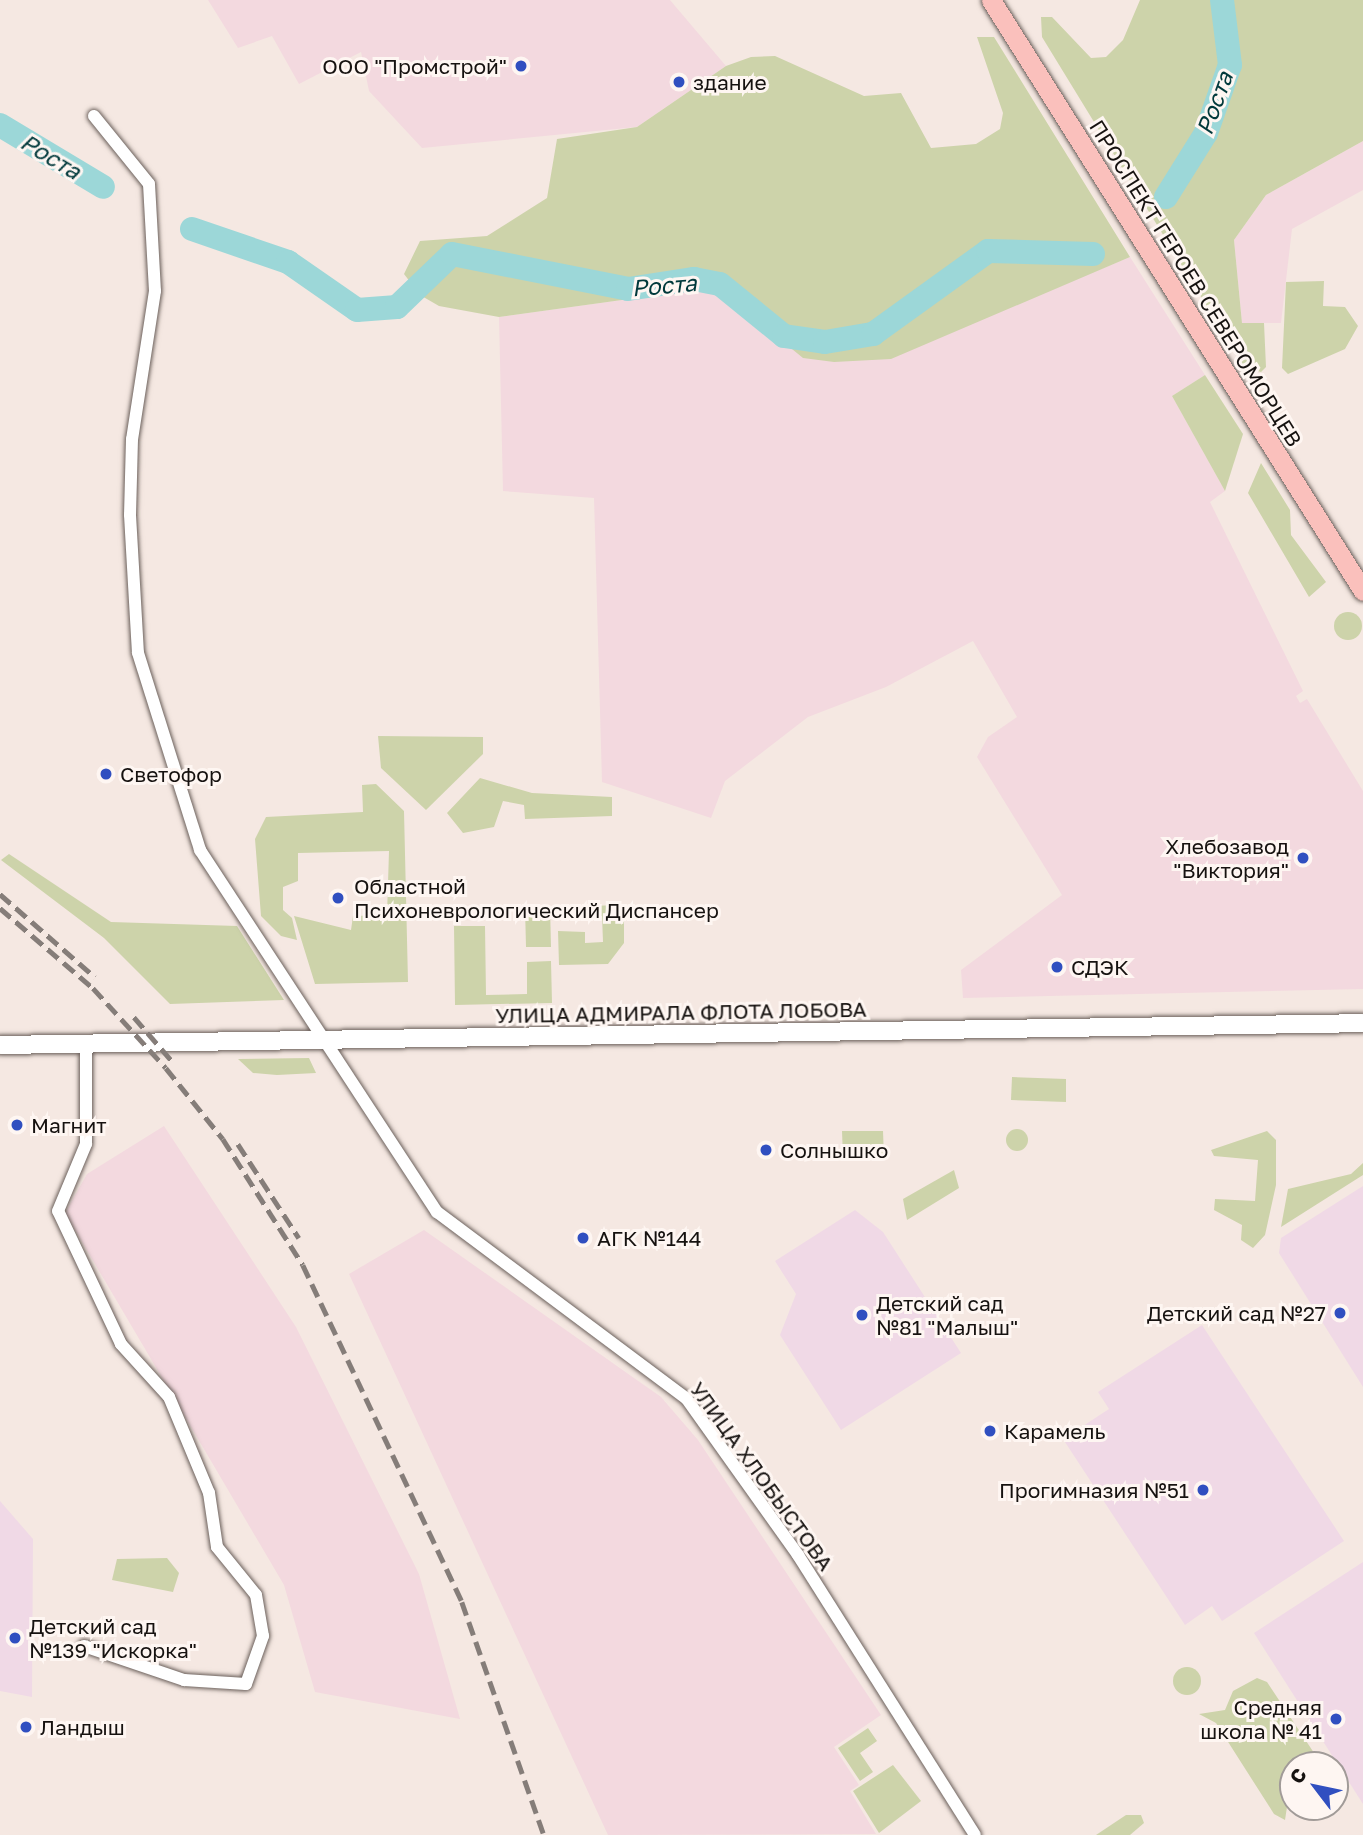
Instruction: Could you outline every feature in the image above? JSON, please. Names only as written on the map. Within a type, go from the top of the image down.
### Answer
[{"type":"main road","name":"ПРОСПЕКТ ГЕРОЕВ СЕВЕРОМОРЦЕВ","points":[[991,0],[1363,591]]},
{"type":"street","name":"УЛИЦА ХЛОБЫСТОВА","points":[[94,116],[149,184],[155,290],[131,439],[130,515],[138,653],[186,821],[317,1025],[320,1042],[457,1233],[686,1398],[798,1555],[975,1835]]},
{"type":"street","name":"УЛИЦА АДМИРАЛА ФЛОТА ЛОБОВА","points":[[0,1045],[320,1042],[1363,1023]]},
{"type":"street","points":[[84,1646],[184,1680],[246,1684],[263,1636],[256,1595],[217,1547],[209,1493],[169,1397],[121,1345],[58,1211],[86,1144],[86,1044]]},
{"type":"shaded area","points":[[208,0],[670,0],[726,66],[637,127],[422,148],[369,91],[361,52],[299,84],[272,36],[238,48]]},
{"type":"shaded area","points":[[1363,141],[1363,190],[1292,229],[1281,323],[1242,323],[1234,240],[1266,195]]},
{"type":"shaded area","points":[[1130,257],[1205,375],[1172,396],[1225,491],[1210,502],[1303,691],[1296,696],[1300,703],[1307,699],[1363,791],[1363,989],[963,998],[961,970],[1062,895],[977,757],[988,737],[1017,717],[973,641],[886,687],[808,717],[725,781],[711,818],[602,782],[594,498],[503,491],[499,317],[716,287],[739,305],[1086,275]]},
{"type":"shaded area","points":[[164,1126],[296,1327],[419,1574],[460,1719],[315,1692],[284,1585],[65,1213],[87,1174]]},
{"type":"shaded area","name":"Детский сад №27","points":[[1363,1186],[1363,1387],[1279,1253],[1281,1238]]},
{"type":"shaded area","name":"Детский сад №81 \"Малыш\"","points":[[855,1210],[883,1232],[961,1353],[841,1430],[780,1335],[796,1294],[775,1261]]},
{"type":"shaded area","points":[[424,1230],[661,1397],[698,1440],[881,1715],[834,1747],[859,1785],[850,1791],[876,1834],[608,1835],[349,1274]]},
{"type":"shaded area","name":"Прогимназия №51","points":[[1202,1325],[1344,1541],[1222,1621],[1212,1606],[1185,1625],[1063,1439],[1109,1409],[1098,1392]]},
{"type":"shaded area","name":"Детский сад №139 \"Искорка\"","points":[[0,1501],[33,1539],[32,1697],[0,1691]]},
{"type":"shaded area","name":"Средняя школа № 41","points":[[1363,1562],[1363,1804],[1349,1782],[1349,1751],[1329,1751],[1254,1633]]},
{"type":"green space","points":[[1140,0],[1363,0],[1363,141],[1266,195],[1234,240],[1242,323],[1264,323],[1266,367],[1261,372],[1244,367],[1042,37],[1041,17],[1052,17],[1091,58],[1106,57],[1123,40]]},
{"type":"green space","points":[[977,37],[994,37],[1130,257],[891,359],[834,362],[803,358],[716,287],[499,317],[439,306],[420,295],[404,274],[420,241],[487,236],[547,198],[557,139],[637,127],[726,66],[751,57],[775,56],[864,96],[901,93],[931,148],[976,144],[1000,129],[1003,113]]},
{"type":"green space","points":[[1324,281],[1323,306],[1345,307],[1358,326],[1345,349],[1288,374],[1282,368],[1286,282]]},
{"type":"green space","points":[[1205,375],[1243,434],[1225,491],[1172,396]]},
{"type":"green space","points":[[1261,463],[1290,510],[1291,535],[1326,582],[1309,597],[1248,493]]},
{"type":"green space","points":[[1348,612],[1358,616],[1362,626],[1358,636],[1348,640],[1338,636],[1334,626],[1338,616]]},
{"type":"green space","points":[[378,736],[483,737],[483,754],[426,810],[381,768]]},
{"type":"green space","points":[[480,778],[532,793],[612,797],[612,816],[525,819],[524,805],[503,801],[494,827],[463,833],[447,813]]},
{"type":"green space","points":[[376,784],[404,811],[408,982],[315,984],[294,916],[351,930],[353,916],[387,915],[389,851],[298,853],[298,881],[283,887],[283,910],[292,918],[297,940],[281,936],[261,916],[255,839],[266,817],[363,812],[362,785]]},
{"type":"green space","points":[[9,854],[111,922],[237,926],[284,1000],[170,1004],[104,938],[1,860]]},
{"type":"green space","points":[[624,905],[624,943],[608,964],[559,965],[558,931],[585,932],[585,943],[603,942],[602,916],[587,916],[586,906]]},
{"type":"green space","points":[[550,906],[551,947],[526,947],[525,907]]},
{"type":"green space","points":[[454,926],[485,926],[486,995],[527,994],[527,962],[551,961],[552,1003],[455,1005]]},
{"type":"green space","points":[[309,1058],[316,1073],[253,1073],[238,1059]]},
{"type":"green space","points":[[1012,1077],[1066,1079],[1066,1102],[1011,1100]]},
{"type":"green space","points":[[1017,1129],[1025,1132],[1028,1140],[1025,1148],[1017,1151],[1009,1148],[1006,1140],[1009,1132]]},
{"type":"green space","points":[[842,1131],[883,1131],[884,1158],[843,1158]]},
{"type":"green space","points":[[1267,1131],[1276,1140],[1276,1185],[1265,1235],[1253,1248],[1241,1240],[1242,1225],[1214,1210],[1215,1199],[1255,1201],[1258,1160],[1214,1156],[1211,1150]]},
{"type":"green space","points":[[1363,1163],[1363,1175],[1281,1227],[1288,1189],[1351,1174]]},
{"type":"green space","points":[[954,1170],[959,1188],[907,1220],[903,1199]]},
{"type":"green space","points":[[167,1558],[179,1573],[173,1592],[112,1580],[117,1559]]},
{"type":"green space","points":[[1187,1667],[1197,1671],[1201,1681],[1197,1691],[1187,1695],[1177,1691],[1173,1681],[1177,1671]]},
{"type":"green space","points":[[1257,1678],[1267,1682],[1313,1751],[1279,1751],[1279,1817],[1274,1814],[1216,1723],[1199,1714],[1225,1710],[1233,1691]]},
{"type":"green space","points":[[868,1728],[877,1741],[860,1753],[873,1772],[860,1781],[838,1748]]},
{"type":"green space","points":[[893,1765],[921,1801],[879,1833],[853,1791]]},
{"type":"green space","points":[[1126,1815],[1141,1815],[1144,1823],[1130,1835],[1096,1835]]},
{"type":"waterway","name":"Роста","points":[[1166,197],[1206,133],[1230,65],[1222,0]]},
{"type":"waterway","name":"Роста","points":[[0,125],[103,187]]},
{"type":"waterway","name":"Роста","points":[[192,229],[288,262],[357,310],[397,307],[452,254],[628,289],[694,279],[720,284],[784,336],[825,342],[873,334],[988,251],[1093,254]]},
{"type":"railway","points":[[0,894],[95,977]]},
{"type":"railway","points":[[0,908],[93,988],[166,1068],[223,1139],[303,1265],[462,1602],[544,1835]]},
{"type":"railway","points":[[134,1017],[173,1062]]},
{"type":"railway","points":[[238,1144],[299,1238]]},
{"type":"place","name":"ООО \"Промстрой\"","points":[[521,66]]},
{"type":"place","name":"здание","points":[[679,82]]},
{"type":"place","name":"Светофор","points":[[106,774]]},
{"type":"place","name":"Хлебозавод \"Виктория\"","points":[[1303,858]]},
{"type":"place","name":"Областной Психоневрологический Диспансер","points":[[338,898]]},
{"type":"place","name":"СДЭК","points":[[1057,967]]},
{"type":"place","name":"Магнит","points":[[17,1125]]},
{"type":"place","name":"Солнышко","points":[[766,1150]]},
{"type":"place","name":"АГК №144","points":[[583,1238]]},
{"type":"place","name":"Детский сад №27","points":[[1340,1313]]},
{"type":"place","name":"Детский сад №81 \"Малыш\"","points":[[862,1315]]},
{"type":"place","name":"Карамель","points":[[990,1431]]},
{"type":"place","name":"Прогимназия №51","points":[[1203,1490]]},
{"type":"place","name":"Детский сад №139 \"Искорка\"","points":[[15,1638]]},
{"type":"place","name":"Средняя школа № 41","points":[[1336,1719]]},
{"type":"place","name":"Ландыш","points":[[26,1727]]}]
